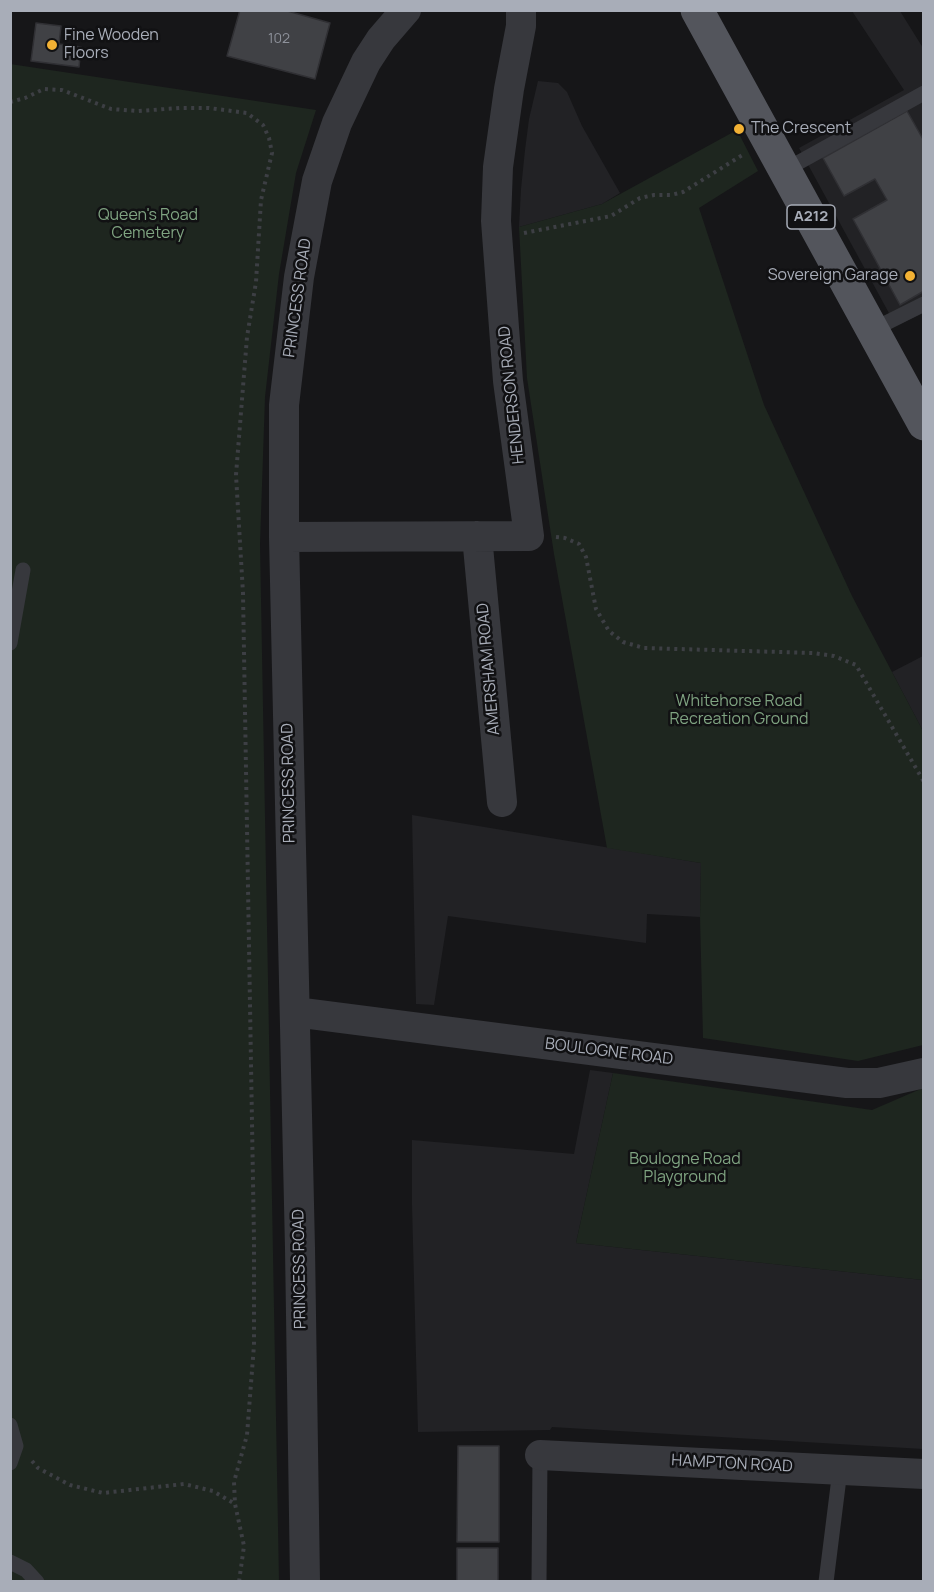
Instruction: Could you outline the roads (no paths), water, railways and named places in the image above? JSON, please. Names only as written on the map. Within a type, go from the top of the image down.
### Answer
[{"type":"main road","name":"A212","points":[[697,10],[924,424]]},
{"type":"street","name":"HENDERSON ROAD","points":[[477,536],[529,536],[508,381],[496,196],[509,89],[521,26],[521,10]]},
{"type":"street","name":"PRINCESS ROAD","points":[[305,1581],[284,537],[284,405],[299,277],[317,181],[337,123],[366,62],[396,13]]},
{"type":"street","points":[[284,537],[477,536]]},
{"type":"street","name":"AMERSHAM ROAD","points":[[477,536],[502,802]]},
{"type":"street","name":"BOULOGNE ROAD","points":[[295,1012],[847,1083],[879,1083],[924,1073]]},
{"type":"street","name":"HAMPTON ROAD","points":[[540,1455],[924,1474]]},
{"type":"lane","points":[[785,170],[924,93]]},
{"type":"lane","points":[[872,330],[924,304]]},
{"type":"lane","points":[[10,643],[24,570]]},
{"type":"lane","points":[[10,1425],[16,1446],[10,1463]]},
{"type":"lane","points":[[538,1581],[540,1455]]},
{"type":"lane","points":[[826,1581],[840,1470]]},
{"type":"lane","points":[[10,1562],[26,1570],[38,1581]]},
{"type":"place","name":"Fine Wooden Floors","points":[[52,45]]},
{"type":"place","name":"The Crescent","points":[[739,129]]},
{"type":"place","name":"Sovereign Garage","points":[[910,276]]},
{"type":"park label","name":"Queen's Road Cemetery","points":[[148,225]]},
{"type":"park label","name":"Whitehorse Road Recreation Ground","points":[[739,711]]},
{"type":"park label","name":"Boulogne Road Playground","points":[[685,1169]]}]
